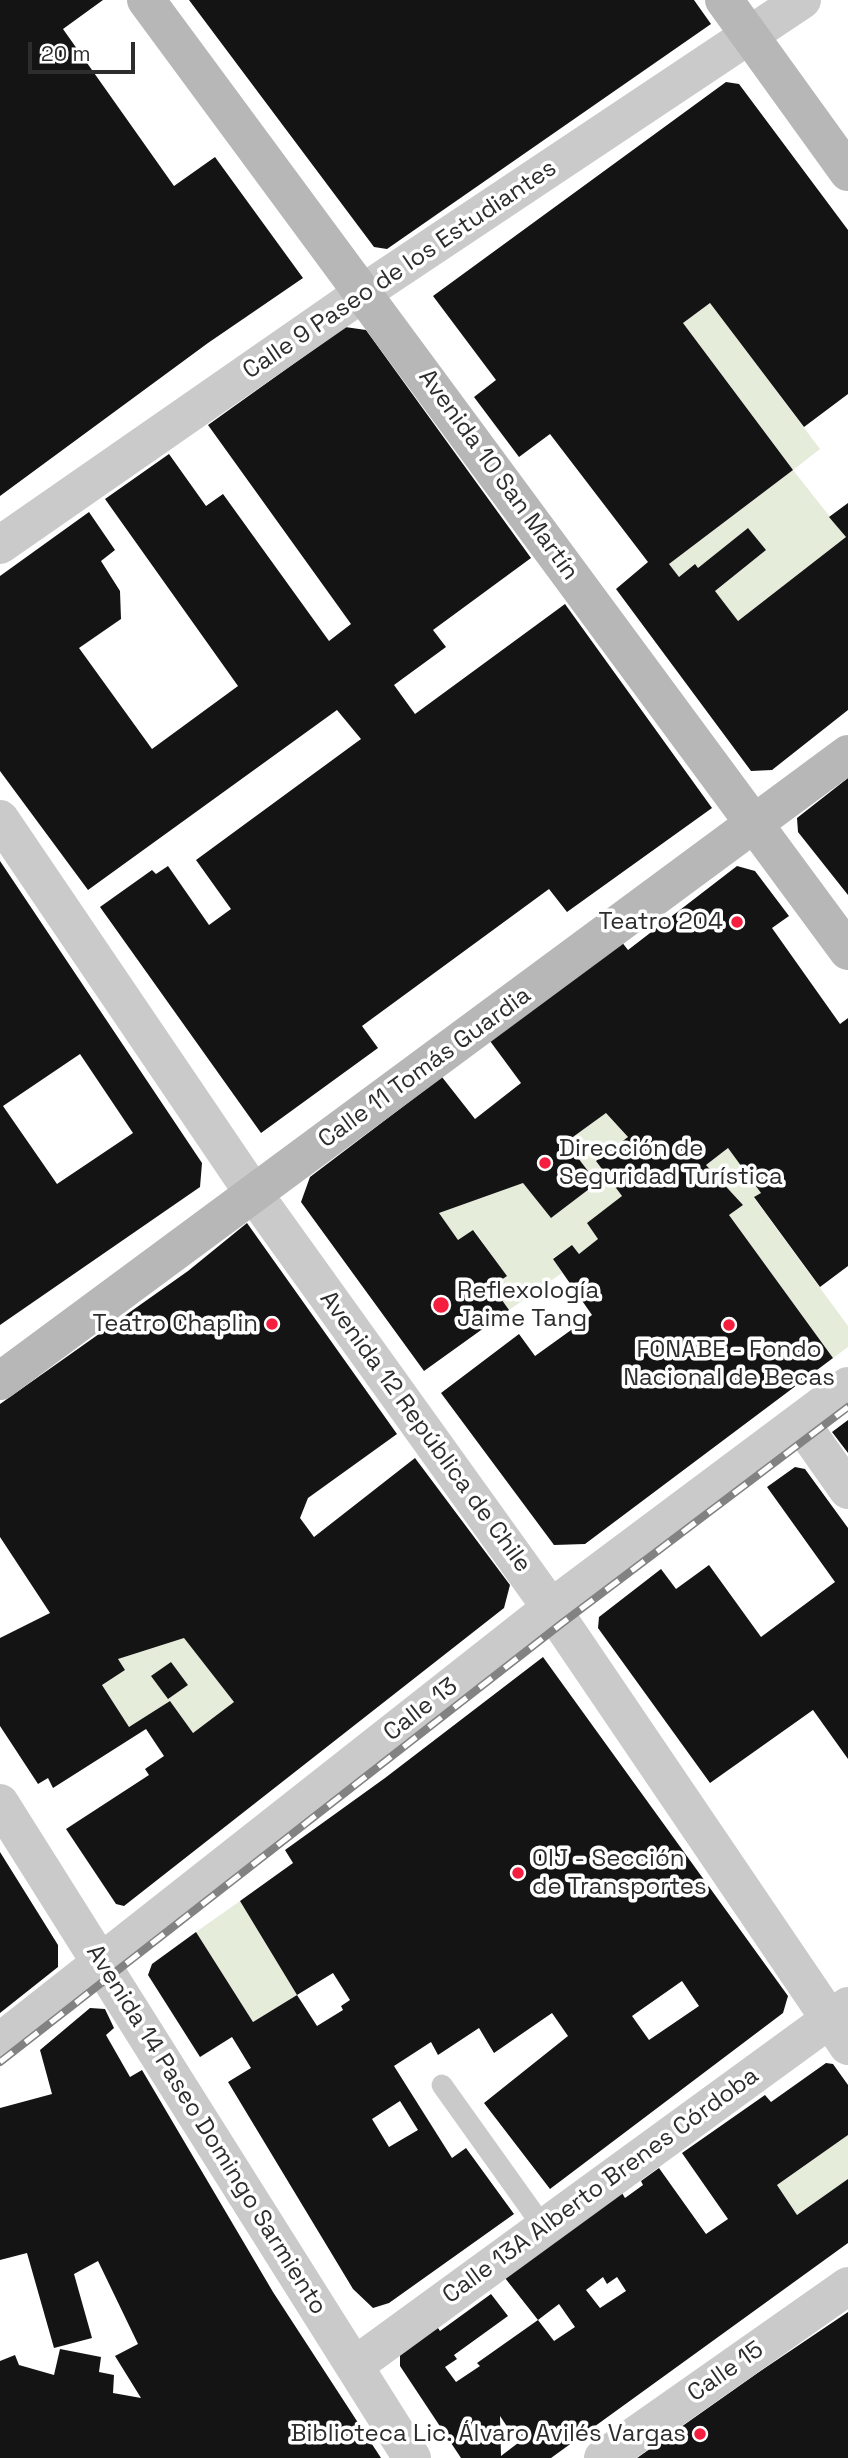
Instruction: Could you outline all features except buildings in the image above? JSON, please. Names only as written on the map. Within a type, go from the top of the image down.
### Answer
[{"type":"street","name":"Avenida 10 San Martín","points":[[146,0],[848,951]]},
{"type":"street","points":[[724,0],[848,172]]},
{"type":"street","name":"Calle 9 Paseo de los Estudiantes","points":[[0,545],[364,292],[802,0]]},
{"type":"street","name":"Calle 11 Tomás Guardia","points":[[0,1381],[756,825],[848,754]]},
{"type":"street","name":"Avenida 12 República de Chile","points":[[0,820],[254,1194],[551,1608],[842,2024]]},
{"type":"street","name":"Calle 13","points":[[0,2042],[551,1608],[848,1386]]},
{"type":"street","points":[[800,1422],[848,1490]]},
{"type":"street","name":"Avenida 14 Paseo Domingo Sarmiento","points":[[0,1803],[412,2458]]},
{"type":"street","name":"Calle 13A Alberto Brenes Córdoba","points":[[354,2366],[544,2228],[842,2024]]},
{"type":"street","name":"Calle 15","points":[[603,2458],[848,2286]]},
{"type":"lane","points":[[442,2085],[544,2228]]},
{"type":"green space","points":[[710,303],[820,449],[793,470],[683,323]]},
{"type":"green space","points":[[793,470],[846,537],[738,621],[715,591],[766,550],[748,528],[698,568],[694,564],[679,577],[669,564]]},
{"type":"green space","points":[[606,1113],[628,1137],[596,1161],[622,1196],[598,1239],[579,1254],[572,1245],[553,1258],[562,1273],[509,1310],[492,1286],[506,1275],[474,1230],[458,1240],[439,1213],[523,1183],[551,1218],[597,1183],[566,1142]]},
{"type":"green space","points":[[728,1148],[761,1193],[754,1198],[848,1326],[848,1347],[833,1358],[729,1215],[743,1205],[706,1165]]},
{"type":"green space","points":[[184,1638],[234,1702],[193,1733],[170,1701],[129,1727],[102,1685],[125,1670],[118,1659]],"holes":[[[171,1662],[188,1685],[168,1699],[152,1676]]]},
{"type":"green space","points":[[240,1901],[297,1995],[253,2022],[196,1932]]},
{"type":"green space","points":[[848,2135],[848,2179],[797,2215],[777,2185]]},
{"type":"railway","points":[[0,2062],[561,1624],[848,1407]]},
{"type":"place","name":"Teatro 204","points":[[737,922]]},
{"type":"place","name":"Dirección de Seguridad Turística","points":[[545,1163]]},
{"type":"place","name":"Reflexología Jaime Tang","points":[[441,1305]]},
{"type":"place","name":"Teatro Chaplin","points":[[272,1324]]},
{"type":"place","name":"FONABE - Fondo Nacional de Becas","points":[[729,1325]]},
{"type":"place","name":"OIJ - Sección de Transportes","points":[[518,1873]]},
{"type":"place","name":"Biblioteca Lic. Álvaro Avilés Vargas","points":[[700,2434]]}]
